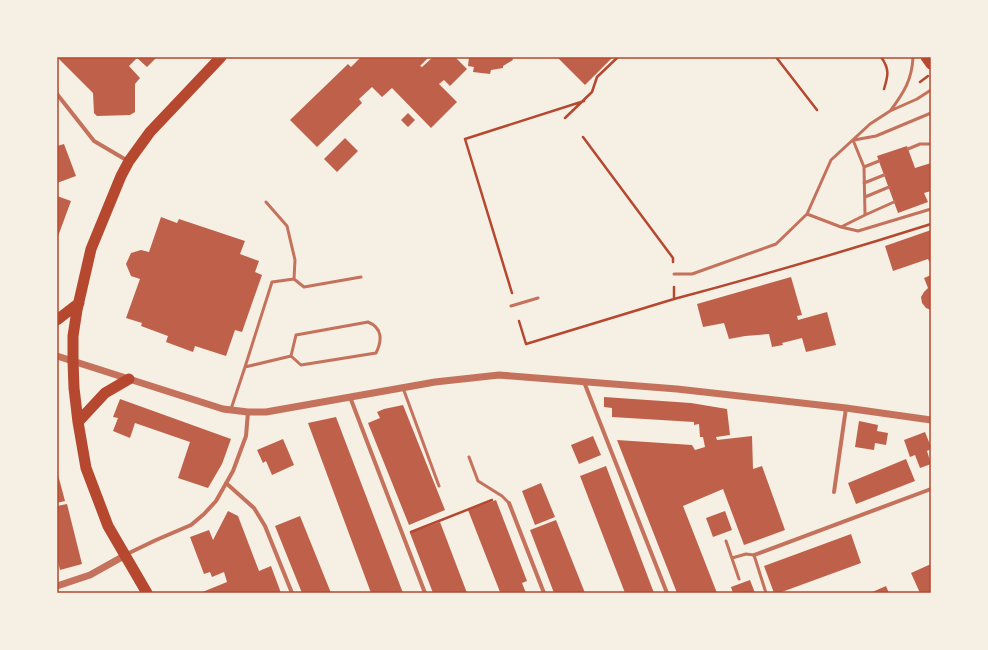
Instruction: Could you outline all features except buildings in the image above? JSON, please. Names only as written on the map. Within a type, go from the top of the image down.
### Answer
[{"type":"highway","points":[[147,593],[124,556],[108,526],[86,468],[78,422],[72,361],[73,336],[91,249],[121,176],[129,161],[150,132],[221,57]]},
{"type":"highway","points":[[926,57],[931,64]]},
{"type":"highway","points":[[57,320],[79,303]]},
{"type":"highway","points":[[78,422],[104,393],[129,379]]},
{"type":"street","points":[[57,94],[94,141],[129,161]]},
{"type":"street","points":[[57,356],[230,410],[248,412],[266,412],[435,382],[499,375],[677,388],[846,408],[931,420]]},
{"type":"street","points":[[584,382],[667,593]]},
{"type":"street","points":[[350,396],[425,593]]},
{"type":"street","points":[[834,492],[846,408]]},
{"type":"street","points":[[57,586],[90,575],[156,540],[191,525],[204,514],[216,502],[233,471],[246,436],[248,412]]},
{"type":"street","points":[[226,483],[254,508],[265,526],[292,593]]},
{"type":"street","points":[[754,555],[931,489]]},
{"type":"street","points":[[509,503],[544,593]]},
{"type":"lane","points":[[890,112],[910,80],[913,57]]},
{"type":"lane","points":[[674,274],[692,274],[776,244],[807,214],[831,160],[870,124],[931,90]]},
{"type":"lane","points":[[853,140],[876,136],[931,113]]},
{"type":"lane","points":[[853,140],[864,167],[866,214]]},
{"type":"lane","points":[[908,149],[920,144],[931,144]]},
{"type":"lane","points":[[864,167],[879,161]]},
{"type":"lane","points":[[864,183],[884,175]]},
{"type":"lane","points":[[865,197],[889,187]]},
{"type":"lane","points":[[266,202],[287,226],[295,260],[294,279]]},
{"type":"lane","points":[[841,227],[894,202]]},
{"type":"lane","points":[[807,214],[841,227],[858,231],[931,209]]},
{"type":"lane","points":[[230,410],[272,282],[294,279],[304,287],[361,277]]},
{"type":"lane","points":[[511,306],[538,298]]},
{"type":"lane","points":[[368,322],[374,324],[378,328],[380,334],[381,340],[376,353],[301,365],[291,356],[296,335],[368,322]]},
{"type":"lane","points":[[245,367],[291,356]]},
{"type":"lane","points":[[402,388],[439,486]]},
{"type":"lane","points":[[469,457],[478,481],[502,496],[509,503]]},
{"type":"lane","points":[[726,540],[740,579]]},
{"type":"lane","points":[[732,558],[746,554],[754,555],[766,593]]},
{"type":"path","points":[[565,118],[592,92],[597,77],[618,57]]},
{"type":"path","points":[[776,57],[817,110]]},
{"type":"path","points":[[881,57],[888,76],[884,89]]},
{"type":"path","points":[[920,82],[931,74]]},
{"type":"path","points":[[512,293],[465,139],[584,101]]},
{"type":"path","points":[[583,137],[673,258],[673,262]]},
{"type":"path","points":[[519,322],[526,344],[674,299],[879,241],[931,224]]},
{"type":"path","points":[[674,286],[674,299]]},
{"type":"path","points":[[403,535],[502,496]]}]
